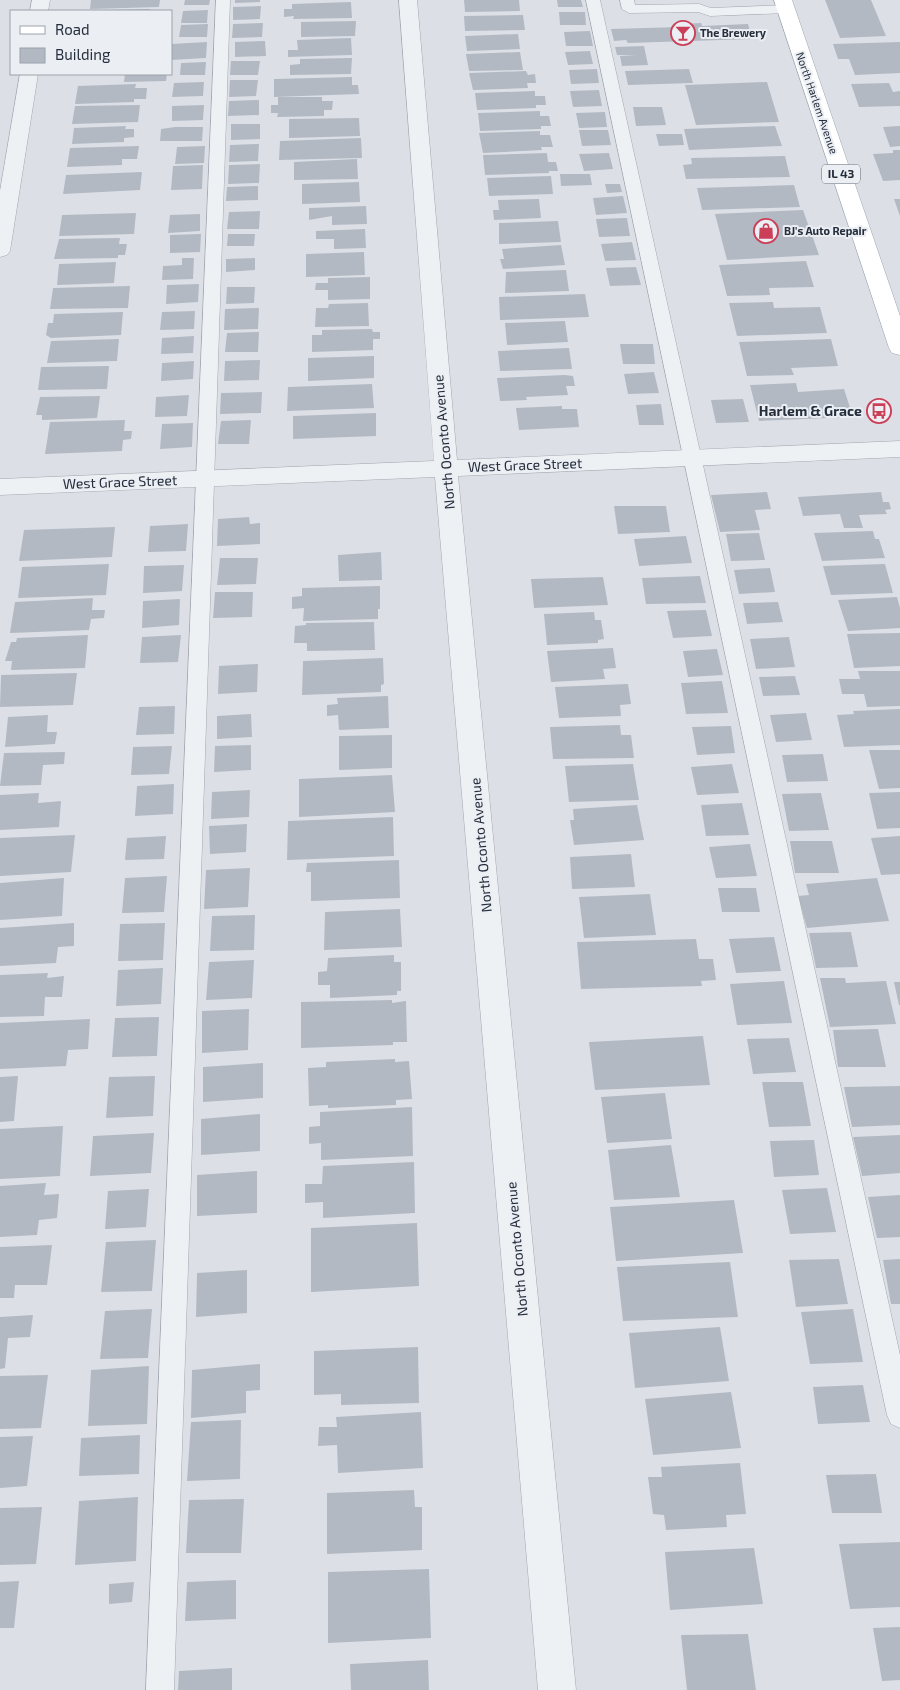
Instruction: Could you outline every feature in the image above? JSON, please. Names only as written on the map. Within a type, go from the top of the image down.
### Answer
[{"type":"main road","name":"North Harlem Avenue","points":[[784,4],[900,348]]},
{"type":"street","name":"North Oconto Avenue","points":[[408,0],[446,468],[557,1690]]},
{"type":"street","points":[[0,252],[29,75]]},
{"type":"street","name":"West Grace Street","points":[[0,487],[900,449]]},
{"type":"lane","points":[[160,1690],[223,0]]},
{"type":"lane","points":[[593,0],[900,1415]]},
{"type":"lane","points":[[627,0],[629,9],[784,4]]},
{"type":"building","points":[[91,0],[160,0],[159,7],[90,9]]},
{"type":"building","points":[[185,0],[210,0],[209,5],[184,5]]},
{"type":"building","points":[[235,0],[260,0],[260,2],[235,3]]},
{"type":"building","points":[[464,0],[519,0],[520,11],[465,12]]},
{"type":"building","points":[[557,0],[581,0],[583,7],[558,7]]},
{"type":"building","points":[[825,0],[871,0],[886,36],[840,38]]},
{"type":"building","points":[[351,2],[352,18],[293,19],[294,16],[284,17],[284,9],[292,9],[292,4]]},
{"type":"building","points":[[261,6],[260,19],[233,20],[233,7]]},
{"type":"building","points":[[150,9],[150,10],[110,10]]},
{"type":"building","points":[[208,10],[207,23],[181,23],[183,11]]},
{"type":"building","points":[[559,12],[585,12],[586,25],[560,25]]},
{"type":"building","points":[[523,15],[525,30],[465,31],[464,16]]},
{"type":"building","points":[[356,21],[355,36],[301,37],[301,22]]},
{"type":"building","points":[[263,23],[262,37],[232,38],[233,24]]},
{"type":"building","points":[[701,23],[702,26],[748,24],[752,39],[628,43],[626,40],[614,41],[611,29],[680,27],[679,24]]},
{"type":"building","points":[[208,24],[207,37],[179,37],[181,25]]},
{"type":"building","points":[[590,31],[593,46],[566,46],[564,32]]},
{"type":"building","points":[[518,34],[520,49],[467,51],[465,36]]},
{"type":"building","points":[[351,38],[352,55],[288,57],[288,50],[298,50],[297,40]]},
{"type":"building","points":[[265,41],[266,56],[235,57],[235,42]]},
{"type":"building","points":[[207,42],[206,58],[172,60],[172,44]]},
{"type":"building","points":[[900,42],[900,73],[855,75],[849,59],[838,59],[833,44]]},
{"type":"building","points":[[644,46],[648,65],[622,66],[620,56],[636,55],[617,55],[615,47]]},
{"type":"building","points":[[590,51],[593,64],[568,65],[565,52]]},
{"type":"building","points":[[520,52],[523,70],[469,71],[466,54]]},
{"type":"building","points":[[352,58],[351,74],[290,75],[290,65],[300,64],[300,59]]},
{"type":"building","points":[[231,61],[260,61],[258,75],[230,75]]},
{"type":"building","points":[[206,62],[205,75],[180,75],[181,63]]},
{"type":"building","points":[[597,69],[599,83],[571,84],[569,70]]},
{"type":"building","points":[[689,69],[693,83],[628,85],[625,71]]},
{"type":"building","points":[[526,71],[528,75],[535,74],[536,83],[527,83],[528,88],[473,90],[469,73]]},
{"type":"building","points":[[125,75],[167,75],[166,81],[124,82]]},
{"type":"building","points":[[352,77],[352,85],[358,85],[359,94],[274,97],[274,79]]},
{"type":"building","points":[[230,80],[258,80],[256,96],[229,97]]},
{"type":"building","points":[[204,82],[203,96],[172,97],[174,83]]},
{"type":"building","points":[[767,82],[779,122],[696,125],[685,85]]},
{"type":"building","points":[[889,83],[893,92],[900,91],[900,106],[859,107],[851,84]]},
{"type":"building","points":[[136,84],[135,88],[147,88],[146,99],[134,99],[134,102],[75,104],[78,86]]},
{"type":"building","points":[[599,90],[602,106],[573,107],[570,91]]},
{"type":"building","points":[[535,91],[535,96],[545,96],[546,105],[536,105],[536,108],[477,110],[475,93]]},
{"type":"building","points":[[278,97],[322,97],[322,101],[333,101],[332,110],[324,110],[324,116],[277,117],[278,113],[271,113],[271,105],[278,105]]},
{"type":"building","points":[[259,100],[259,115],[228,116],[229,101]]},
{"type":"building","points":[[140,105],[138,122],[72,124],[75,106]]},
{"type":"building","points":[[204,105],[203,120],[172,121],[172,106]]},
{"type":"building","points":[[633,107],[662,107],[666,125],[636,126]]},
{"type":"building","points":[[540,111],[540,116],[549,116],[551,126],[541,126],[541,129],[480,131],[478,113]]},
{"type":"building","points":[[605,112],[607,127],[579,128],[576,113]]},
{"type":"building","points":[[359,118],[360,136],[289,138],[289,119]]},
{"type":"building","points":[[231,124],[260,124],[260,139],[231,140]]},
{"type":"building","points":[[126,126],[125,129],[134,129],[134,137],[124,138],[124,142],[72,144],[74,128]]},
{"type":"building","points":[[775,126],[782,146],[689,150],[684,129]]},
{"type":"building","points":[[900,126],[900,146],[890,147],[883,127]]},
{"type":"building","points":[[203,127],[202,141],[160,141],[161,129]]},
{"type":"building","points":[[579,130],[608,130],[611,145],[582,146]]},
{"type":"building","points":[[540,131],[540,135],[550,135],[553,147],[541,147],[542,150],[483,153],[479,133]]},
{"type":"building","points":[[656,134],[682,134],[684,145],[659,146]]},
{"type":"building","points":[[361,138],[362,158],[279,160],[280,141]]},
{"type":"building","points":[[259,144],[258,161],[229,162],[230,145]]},
{"type":"building","points":[[139,146],[137,159],[122,159],[122,165],[67,167],[70,148]]},
{"type":"building","points":[[205,146],[204,163],[175,164],[177,147]]},
{"type":"building","points":[[893,150],[900,150],[900,180],[883,181],[873,154],[893,153]]},
{"type":"building","points":[[547,153],[548,162],[556,162],[558,171],[549,171],[549,173],[485,175],[483,155]]},
{"type":"building","points":[[609,153],[613,169],[584,171],[579,154]]},
{"type":"building","points":[[785,156],[790,177],[686,179],[683,165],[692,164],[691,158]]},
{"type":"building","points":[[357,159],[358,179],[294,180],[294,162]]},
{"type":"building","points":[[260,164],[259,183],[228,184],[229,165]]},
{"type":"building","points":[[203,165],[202,189],[171,190],[173,166]]},
{"type":"building","points":[[142,172],[140,190],[63,194],[66,175]]},
{"type":"building","points":[[560,174],[590,174],[592,185],[561,186]]},
{"type":"building","points":[[551,176],[553,194],[489,196],[487,178]]},
{"type":"building","points":[[359,182],[360,202],[302,204],[302,184]]},
{"type":"building","points":[[605,184],[620,184],[622,192],[607,193]]},
{"type":"building","points":[[794,185],[800,207],[702,210],[697,188]]},
{"type":"building","points":[[258,186],[258,200],[226,201],[227,187]]},
{"type":"building","points":[[623,196],[627,213],[596,215],[593,198]]},
{"type":"building","points":[[539,199],[541,218],[494,220],[493,210],[499,210],[498,200]]},
{"type":"building","points":[[894,199],[900,199],[900,216]]},
{"type":"building","points":[[366,206],[367,224],[332,225],[332,216],[309,220],[309,208]]},
{"type":"building","points":[[803,210],[819,255],[727,260],[715,214]]},
{"type":"building","points":[[260,211],[259,229],[227,229],[229,212]]},
{"type":"building","points":[[136,213],[134,234],[59,236],[62,215]]},
{"type":"building","points":[[200,214],[200,231],[168,233],[170,215]]},
{"type":"building","points":[[627,218],[630,236],[599,237],[596,219]]},
{"type":"building","points":[[558,221],[561,242],[499,244],[499,223]]},
{"type":"building","points":[[365,229],[366,248],[334,249],[334,239],[316,239],[316,231]]},
{"type":"building","points":[[201,234],[200,252],[170,253],[170,235]]},
{"type":"building","points":[[228,234],[255,234],[254,246],[227,246]]},
{"type":"building","points":[[120,238],[119,244],[127,244],[125,255],[118,255],[118,258],[54,259],[59,239]]},
{"type":"building","points":[[632,242],[636,260],[605,261],[601,244]]},
{"type":"building","points":[[561,245],[565,265],[503,269],[500,259],[504,259],[502,249]]},
{"type":"building","points":[[364,252],[365,275],[306,277],[306,254]]},
{"type":"building","points":[[182,258],[194,258],[193,279],[162,280],[163,266],[182,265]]},
{"type":"building","points":[[255,258],[255,270],[226,272],[226,259]]},
{"type":"building","points":[[806,261],[814,287],[769,288],[770,295],[727,296],[719,265]]},
{"type":"building","points":[[116,262],[114,283],[57,285],[59,264]]},
{"type":"building","points":[[636,267],[641,285],[610,286],[606,268]]},
{"type":"building","points":[[566,270],[569,291],[505,293],[506,272]]},
{"type":"building","points":[[370,277],[370,299],[328,300],[328,290],[315,290],[316,283],[328,283],[328,278]]},
{"type":"building","points":[[199,284],[198,302],[166,304],[167,285]]},
{"type":"building","points":[[130,286],[128,308],[50,309],[53,288]]},
{"type":"building","points":[[227,287],[255,287],[254,303],[226,304]]},
{"type":"building","points":[[585,294],[589,317],[500,320],[499,297]]},
{"type":"building","points":[[773,302],[774,308],[820,307],[827,333],[737,336],[729,303]]},
{"type":"building","points":[[368,303],[369,326],[315,327],[316,308],[328,308],[329,304]]},
{"type":"building","points":[[259,308],[258,329],[224,330],[225,309]]},
{"type":"building","points":[[195,311],[194,329],[160,330],[162,312]]},
{"type":"building","points":[[123,312],[121,335],[51,338],[46,335],[48,323],[53,323],[54,314]]},
{"type":"building","points":[[565,321],[568,342],[507,345],[505,323]]},
{"type":"building","points":[[372,329],[373,332],[380,332],[380,339],[373,339],[373,350],[312,352],[312,335],[322,335],[322,330]]},
{"type":"building","points":[[259,332],[258,352],[225,352],[227,333]]},
{"type":"building","points":[[194,336],[193,353],[161,354],[162,338]]},
{"type":"building","points":[[119,339],[117,361],[47,363],[51,341]]},
{"type":"building","points":[[831,339],[838,366],[791,368],[794,375],[747,376],[739,342]]},
{"type":"building","points":[[620,344],[653,344],[655,364],[623,364]]},
{"type":"building","points":[[569,348],[572,369],[500,371],[498,351]]},
{"type":"building","points":[[374,356],[374,378],[308,381],[308,358]]},
{"type":"building","points":[[260,360],[259,380],[224,381],[225,361]]},
{"type":"building","points":[[194,361],[193,379],[161,381],[162,363]]},
{"type":"building","points":[[109,366],[107,389],[38,390],[41,367]]},
{"type":"building","points":[[654,372],[659,393],[628,394],[624,374]]},
{"type":"building","points":[[573,376],[575,386],[566,386],[568,395],[526,397],[527,400],[500,401],[497,378]]},
{"type":"building","points":[[796,383],[798,392],[844,389],[853,417],[759,421],[750,385]]},
{"type":"building","points":[[372,384],[374,408],[287,411],[288,387]]},
{"type":"building","points":[[262,392],[261,413],[220,414],[221,393]]},
{"type":"building","points":[[189,395],[187,416],[155,417],[156,397]]},
{"type":"building","points":[[100,396],[97,418],[42,420],[42,415],[36,415],[40,397]]},
{"type":"building","points":[[743,399],[749,422],[716,423],[711,400]]},
{"type":"building","points":[[661,404],[664,425],[639,425],[636,405]]},
{"type":"building","points":[[562,406],[562,409],[577,409],[579,427],[519,430],[516,408]]},
{"type":"building","points":[[376,413],[376,436],[293,439],[293,416]]},
{"type":"building","points":[[125,420],[124,431],[132,431],[131,439],[123,440],[122,451],[45,454],[50,422]]},
{"type":"building","points":[[251,420],[249,444],[218,444],[221,421]]},
{"type":"building","points":[[193,423],[192,447],[160,449],[162,424]]},
{"type":"building","points":[[767,492],[771,509],[755,510],[760,530],[720,532],[711,495]]},
{"type":"building","points":[[881,492],[883,502],[889,502],[891,509],[885,510],[887,514],[859,515],[863,528],[844,528],[840,514],[803,516],[798,497]]},
{"type":"building","points":[[614,506],[666,506],[670,532],[618,534]]},
{"type":"building","points":[[249,517],[250,524],[260,523],[260,544],[217,546],[218,519]]},
{"type":"building","points":[[188,524],[186,551],[148,552],[150,526]]},
{"type":"building","points":[[115,527],[112,557],[19,561],[24,530]]},
{"type":"building","points":[[873,531],[875,539],[879,539],[885,558],[822,561],[814,533]]},
{"type":"building","points":[[759,533],[765,560],[731,561],[726,534]]},
{"type":"building","points":[[686,536],[692,563],[639,566],[634,539]]},
{"type":"building","points":[[381,552],[382,580],[339,581],[338,555]]},
{"type":"building","points":[[220,558],[258,558],[256,584],[217,585]]},
{"type":"building","points":[[109,564],[106,595],[18,598],[22,567]]},
{"type":"building","points":[[885,564],[893,593],[831,595],[823,566]]},
{"type":"building","points":[[184,565],[182,591],[143,593],[144,566]]},
{"type":"building","points":[[770,568],[775,592],[739,594],[734,570]]},
{"type":"building","points":[[700,576],[706,603],[646,604],[642,578]]},
{"type":"building","points":[[603,577],[608,605],[534,608],[531,579]]},
{"type":"building","points":[[380,586],[378,619],[303,621],[304,608],[292,609],[292,597],[302,596],[302,588]]},
{"type":"building","points":[[215,592],[253,592],[252,617],[213,618]]},
{"type":"building","points":[[897,597],[900,608],[900,628],[848,631],[838,600]]},
{"type":"building","points":[[93,598],[92,610],[105,610],[104,618],[91,619],[89,630],[10,633],[15,602]]},
{"type":"building","points":[[180,599],[179,625],[142,628],[143,601]]},
{"type":"building","points":[[778,602],[783,622],[747,624],[743,603]]},
{"type":"building","points":[[706,610],[712,636],[673,638],[667,611]]},
{"type":"building","points":[[594,612],[595,620],[601,620],[604,639],[598,640],[598,643],[547,645],[544,614]]},
{"type":"building","points":[[374,622],[375,650],[307,651],[307,643],[294,643],[295,626],[306,625],[306,623]]},
{"type":"building","points":[[900,633],[900,666],[854,668],[847,634]]},
{"type":"building","points":[[88,635],[85,668],[11,670],[12,661],[5,661],[11,642],[16,642],[17,638]]},
{"type":"building","points":[[181,635],[178,662],[140,663],[142,637]]},
{"type":"building","points":[[789,637],[795,667],[756,669],[750,639]]},
{"type":"building","points":[[613,648],[616,668],[603,669],[605,679],[551,682],[547,651]]},
{"type":"building","points":[[717,649],[723,675],[688,677],[683,651]]},
{"type":"building","points":[[383,658],[384,684],[381,685],[381,692],[302,695],[303,661]]},
{"type":"building","points":[[258,664],[257,692],[218,694],[219,666]]},
{"type":"building","points":[[858,671],[900,671],[900,706],[867,707],[864,694],[842,694],[839,679],[860,679]]},
{"type":"building","points":[[77,673],[73,705],[0,707],[1,675]]},
{"type":"building","points":[[795,676],[800,695],[763,696],[759,677]]},
{"type":"building","points":[[722,681],[728,713],[686,714],[681,683]]},
{"type":"building","points":[[628,684],[631,704],[620,705],[621,716],[559,718],[555,687]]},
{"type":"building","points":[[388,696],[389,728],[339,730],[338,715],[327,716],[327,705],[338,704],[337,698]]},
{"type":"building","points":[[175,706],[174,734],[136,735],[139,707]]},
{"type":"building","points":[[900,709],[900,745],[844,747],[837,715],[854,714],[853,711]]},
{"type":"building","points":[[806,713],[812,740],[776,742],[770,715]]},
{"type":"building","points":[[251,714],[252,737],[217,739],[217,716]]},
{"type":"building","points":[[48,715],[47,732],[57,732],[55,744],[5,747],[8,717]]},
{"type":"building","points":[[620,725],[621,735],[631,735],[634,758],[553,759],[550,727]]},
{"type":"building","points":[[731,726],[735,753],[697,755],[692,727]]},
{"type":"building","points":[[392,735],[392,768],[339,770],[339,736]]},
{"type":"building","points":[[251,745],[251,770],[214,772],[215,746]]},
{"type":"building","points":[[172,746],[169,774],[131,775],[133,747]]},
{"type":"building","points":[[869,750],[900,750],[900,788],[879,789]]},
{"type":"building","points":[[65,752],[64,764],[43,765],[41,785],[0,786],[4,753]]},
{"type":"building","points":[[823,754],[828,781],[787,782],[782,755]]},
{"type":"building","points":[[633,764],[639,800],[569,802],[565,766]]},
{"type":"building","points":[[732,764],[739,793],[697,795],[691,767]]},
{"type":"building","points":[[392,775],[395,812],[299,817],[299,779]]},
{"type":"building","points":[[174,784],[173,814],[135,816],[137,786]]},
{"type":"building","points":[[250,790],[249,817],[211,819],[212,792]]},
{"type":"building","points":[[900,792],[900,828],[877,829],[869,793]]},
{"type":"building","points":[[39,793],[38,803],[61,801],[59,827],[0,830],[0,795]]},
{"type":"building","points":[[821,793],[829,830],[789,831],[782,794]]},
{"type":"building","points":[[742,803],[749,835],[706,836],[701,805]]},
{"type":"building","points":[[637,805],[644,840],[574,845],[570,820],[574,820],[573,809]]},
{"type":"building","points":[[393,817],[394,856],[287,860],[288,821]]},
{"type":"building","points":[[247,824],[246,852],[210,854],[209,826]]},
{"type":"building","points":[[75,835],[71,872],[0,876],[0,838]]},
{"type":"building","points":[[166,836],[164,859],[125,860],[127,838]]},
{"type":"building","points":[[900,836],[900,874],[881,875],[871,838]]},
{"type":"building","points":[[790,841],[832,841],[839,873],[795,873]]},
{"type":"building","points":[[750,844],[757,876],[716,878],[709,847]]},
{"type":"building","points":[[631,854],[635,887],[572,889],[570,857]]},
{"type":"building","points":[[399,860],[400,898],[311,901],[311,872],[306,872],[307,863]]},
{"type":"building","points":[[250,868],[248,907],[204,909],[206,870]]},
{"type":"building","points":[[167,876],[164,912],[122,913],[125,878]]},
{"type":"building","points":[[64,878],[62,916],[0,920],[0,883]]},
{"type":"building","points":[[877,878],[889,921],[807,928],[798,896],[809,895],[806,884]]},
{"type":"building","points":[[718,888],[756,888],[760,912],[722,912]]},
{"type":"building","points":[[650,894],[656,935],[584,938],[579,897]]},
{"type":"building","points":[[400,909],[402,947],[324,950],[325,912]]},
{"type":"building","points":[[255,915],[254,950],[210,951],[212,916]]},
{"type":"building","points":[[74,923],[74,946],[58,947],[56,963],[0,966],[0,928]]},
{"type":"building","points":[[165,923],[163,960],[118,961],[120,924]]},
{"type":"building","points":[[851,932],[858,967],[816,968],[809,933]]},
{"type":"building","points":[[774,937],[781,971],[736,973],[729,939]]},
{"type":"building","points":[[696,939],[699,959],[713,959],[716,980],[701,981],[702,986],[581,989],[577,942]]},
{"type":"building","points":[[394,955],[394,962],[401,962],[401,991],[397,991],[397,995],[330,998],[330,985],[318,985],[318,972],[327,971],[328,958]]},
{"type":"building","points":[[254,960],[252,998],[206,1000],[209,962]]},
{"type":"building","points":[[163,968],[161,1004],[116,1006],[118,970]]},
{"type":"building","points":[[48,973],[47,978],[64,976],[62,997],[45,997],[44,1016],[0,1017],[0,975]]},
{"type":"building","points":[[820,978],[845,978],[846,983],[886,981],[896,1024],[830,1027]]},
{"type":"building","points":[[784,981],[792,1023],[737,1025],[730,984]]},
{"type":"building","points":[[894,982],[900,982],[900,1005],[899,1005]]},
{"type":"building","points":[[392,1000],[392,1003],[406,1001],[407,1042],[393,1042],[393,1045],[301,1048],[301,1002]]},
{"type":"building","points":[[249,1009],[248,1050],[202,1053],[202,1011]]},
{"type":"building","points":[[159,1017],[157,1056],[112,1057],[115,1018]]},
{"type":"building","points":[[90,1019],[88,1049],[68,1050],[66,1066],[0,1069],[0,1023]]},
{"type":"building","points":[[878,1029],[886,1067],[838,1067],[833,1030]]},
{"type":"building","points":[[703,1036],[710,1085],[595,1090],[589,1042]]},
{"type":"building","points":[[789,1038],[796,1072],[753,1074],[747,1039]]},
{"type":"building","points":[[395,1059],[395,1062],[409,1061],[412,1099],[396,1100],[396,1105],[328,1108],[328,1105],[309,1106],[308,1068],[326,1067],[326,1062]]},
{"type":"building","points":[[263,1063],[263,1098],[203,1102],[203,1067]]},
{"type":"building","points":[[18,1076],[14,1121],[0,1122],[0,1077]]},
{"type":"building","points":[[155,1076],[153,1116],[106,1118],[109,1077]]},
{"type":"building","points":[[762,1082],[803,1082],[811,1126],[769,1127]]},
{"type":"building","points":[[900,1086],[900,1125],[852,1127],[844,1087]]},
{"type":"building","points":[[665,1093],[672,1139],[607,1143],[601,1097]]},
{"type":"building","points":[[412,1107],[413,1156],[321,1160],[321,1143],[309,1144],[309,1127],[320,1126],[320,1112]]},
{"type":"building","points":[[260,1114],[260,1151],[201,1155],[201,1119]]},
{"type":"building","points":[[63,1126],[60,1176],[0,1179],[0,1129]]},
{"type":"building","points":[[154,1133],[151,1173],[90,1176],[93,1136]]},
{"type":"building","points":[[900,1135],[900,1173],[862,1176],[853,1137]]},
{"type":"building","points":[[814,1140],[819,1175],[774,1177],[770,1141]]},
{"type":"building","points":[[671,1145],[680,1197],[614,1200],[608,1150]]},
{"type":"building","points":[[414,1162],[415,1213],[323,1218],[323,1202],[305,1203],[305,1184],[322,1184],[323,1166]]},
{"type":"building","points":[[257,1171],[257,1213],[197,1216],[197,1175]]},
{"type":"building","points":[[46,1183],[44,1195],[59,1194],[57,1218],[39,1220],[37,1235],[0,1237],[0,1186]]},
{"type":"building","points":[[827,1188],[836,1232],[790,1234],[782,1190]]},
{"type":"building","points":[[149,1189],[146,1227],[105,1229],[108,1191]]},
{"type":"building","points":[[900,1195],[900,1237],[877,1238],[868,1197]]},
{"type":"building","points":[[734,1200],[743,1253],[616,1261],[610,1207]]},
{"type":"building","points":[[417,1223],[419,1286],[311,1292],[311,1228]]},
{"type":"building","points":[[156,1240],[152,1291],[101,1292],[106,1242]]},
{"type":"building","points":[[52,1245],[47,1285],[15,1285],[14,1298],[0,1298],[0,1247]]},
{"type":"building","points":[[839,1259],[848,1304],[796,1307],[789,1260]]},
{"type":"building","points":[[900,1259],[900,1304],[891,1304],[883,1260]]},
{"type":"building","points":[[730,1262],[738,1317],[623,1321],[617,1267]]},
{"type":"building","points":[[247,1270],[247,1313],[196,1317],[197,1273]]},
{"type":"building","points":[[152,1309],[148,1358],[100,1359],[105,1311]]},
{"type":"building","points":[[853,1309],[863,1362],[810,1364],[801,1312]]},
{"type":"building","points":[[33,1315],[30,1337],[8,1338],[5,1368],[0,1369],[0,1317]]},
{"type":"building","points":[[720,1327],[729,1381],[635,1388],[629,1333]]},
{"type":"building","points":[[418,1347],[419,1403],[341,1405],[341,1394],[314,1395],[314,1351]]},
{"type":"building","points":[[260,1364],[260,1390],[246,1391],[246,1413],[191,1418],[192,1370]]},
{"type":"building","points":[[149,1366],[147,1424],[88,1426],[91,1370]]},
{"type":"building","points":[[48,1375],[41,1428],[0,1429],[0,1376]]},
{"type":"building","points":[[863,1385],[870,1422],[818,1424],[813,1387]]},
{"type":"building","points":[[731,1392],[741,1448],[653,1455],[645,1399]]},
{"type":"building","points":[[421,1412],[423,1468],[338,1473],[337,1445],[318,1446],[319,1427],[337,1427],[336,1417]]},
{"type":"building","points":[[241,1420],[240,1479],[187,1481],[191,1422]]},
{"type":"building","points":[[140,1435],[139,1474],[79,1476],[81,1438]]},
{"type":"building","points":[[33,1436],[27,1486],[0,1488],[0,1437]]},
{"type":"building","points":[[740,1463],[746,1514],[726,1515],[727,1527],[666,1530],[664,1515],[653,1514],[648,1477],[662,1477],[661,1467]]},
{"type":"building","points":[[876,1474],[882,1513],[832,1513],[826,1475]]},
{"type":"building","points":[[414,1490],[415,1507],[422,1507],[422,1550],[327,1554],[327,1493]]},
{"type":"building","points":[[138,1497],[136,1561],[75,1565],[79,1501]]},
{"type":"building","points":[[244,1499],[241,1553],[186,1553],[189,1500]]},
{"type":"building","points":[[42,1507],[36,1564],[0,1565],[0,1508]]},
{"type":"building","points":[[900,1542],[900,1607],[850,1609],[839,1544]]},
{"type":"building","points":[[754,1548],[763,1604],[670,1610],[665,1552]]},
{"type":"building","points":[[429,1569],[431,1638],[328,1643],[328,1572]]},
{"type":"building","points":[[236,1580],[236,1619],[185,1621],[187,1582]]},
{"type":"building","points":[[19,1581],[14,1628],[0,1628],[0,1582]]},
{"type":"building","points":[[134,1582],[132,1602],[109,1604],[109,1584]]},
{"type":"building","points":[[900,1627],[900,1680],[882,1681],[873,1628]]},
{"type":"building","points":[[748,1634],[756,1690],[687,1690],[681,1635]]},
{"type":"building","points":[[428,1660],[429,1690],[351,1690],[350,1664]]},
{"type":"building","points":[[232,1668],[232,1690],[178,1690],[179,1671]]},
{"type":"place","name":"The Brewery","points":[[683,33]]},
{"type":"place","name":"BJ's Auto Repair","points":[[766,231]]},
{"type":"place","name":"Harlem & Grace","points":[[879,411]]}]
